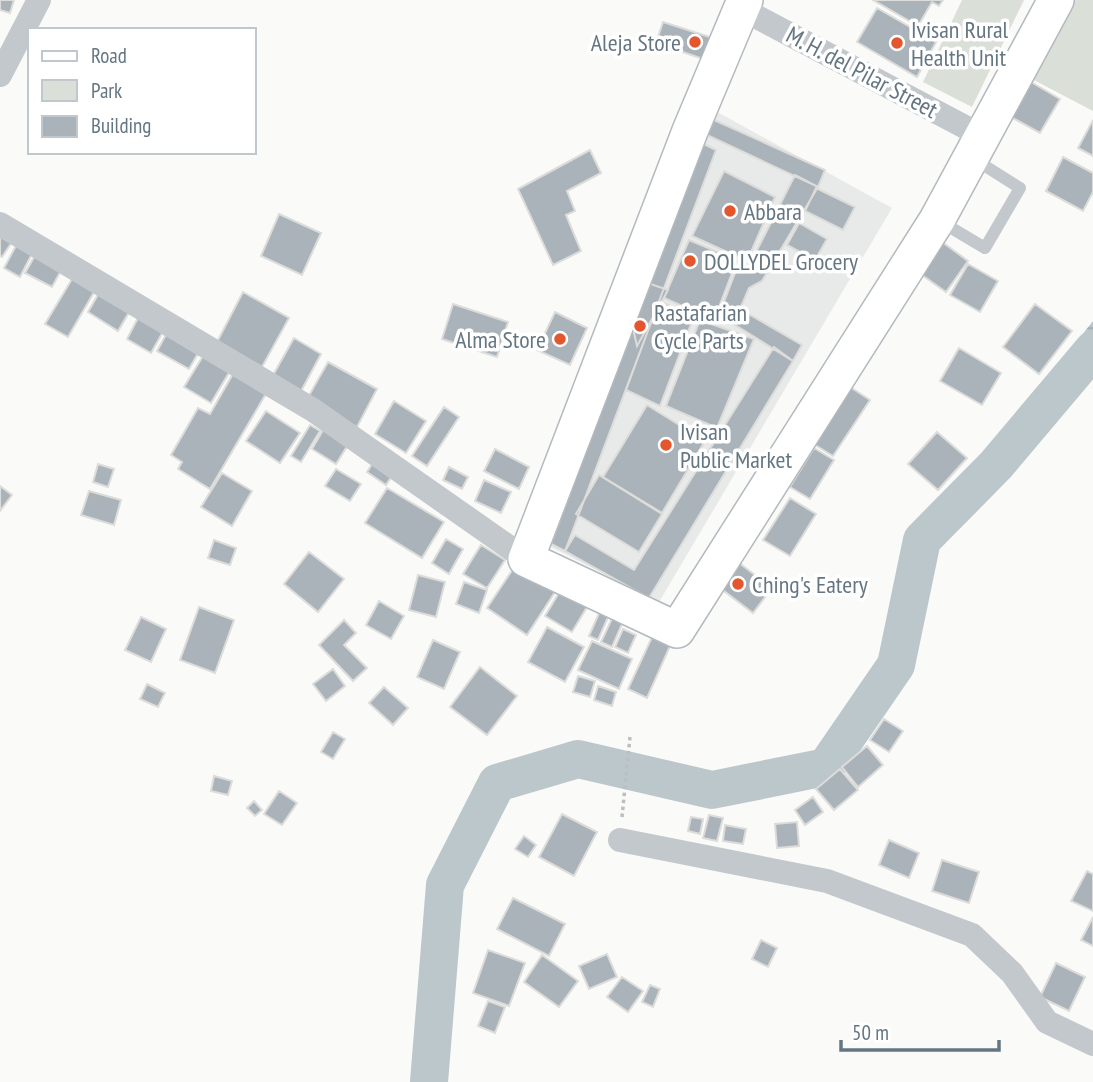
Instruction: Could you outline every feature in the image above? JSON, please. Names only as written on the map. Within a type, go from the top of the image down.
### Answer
[{"type":"street","points":[[0,75],[39,0]]},
{"type":"street","points":[[0,224],[313,410],[526,559],[677,629],[937,220],[1056,0]]},
{"type":"street","points":[[526,559],[690,131],[744,4]]},
{"type":"street","name":"M. H. del Pilar Street","points":[[744,4],[976,147]]},
{"type":"street","points":[[620,840],[827,881],[972,935],[1012,973],[1047,1022],[1093,1044]]},
{"type":"lane","points":[[937,220],[985,248],[1020,188],[976,147]]},
{"type":"path","points":[[620,840],[629,737]]},
{"type":"shaded area","name":"Ivisan Public Market","points":[[710,108],[892,208],[659,602],[541,542]]},
{"type":"shaded area","points":[[1093,321],[1093,375],[1061,416],[1030,443],[996,465],[1021,412]]},
{"type":"green space","points":[[962,0],[1024,0],[972,107],[923,82]]},
{"type":"green space","points":[[1068,0],[1093,0],[1093,111],[1030,78]]},
{"type":"building","points":[[0,0],[14,0],[10,13],[0,10]]},
{"type":"building","points":[[873,0],[943,0],[939,6],[932,2],[918,26]]},
{"type":"building","name":"Ivisan Rural Health Unit","points":[[877,8],[936,42],[917,77],[857,42]]},
{"type":"building","points":[[663,22],[719,40],[712,62],[656,43]]},
{"type":"building","points":[[1031,82],[1060,99],[1040,133],[1011,117]]},
{"type":"building","points":[[714,120],[825,170],[818,187],[707,135]]},
{"type":"building","points":[[1093,120],[1093,156],[1078,148]]},
{"type":"building","points":[[700,142],[716,150],[565,551],[551,544]]},
{"type":"building","points":[[590,150],[601,173],[567,191],[575,211],[566,215],[581,251],[553,265],[518,189]]},
{"type":"building","points":[[1063,157],[1093,173],[1093,192],[1083,211],[1046,191]]},
{"type":"building","points":[[724,171],[775,197],[747,261],[692,236]]},
{"type":"building","points":[[795,175],[818,187],[762,281],[749,288],[740,309],[802,345],[793,361],[719,315],[735,273],[749,266]]},
{"type":"building","points":[[816,188],[855,207],[843,230],[805,211]]},
{"type":"building","points":[[279,214],[321,233],[302,275],[261,256]]},
{"type":"building","points":[[799,223],[827,239],[815,260],[787,245]]},
{"type":"building","points":[[0,230],[14,239],[2,257],[0,256]]},
{"type":"building","points":[[938,239],[968,261],[946,292],[915,270]]},
{"type":"building","points":[[689,240],[737,260],[714,320],[664,298]]},
{"type":"building","points":[[18,242],[34,250],[20,277],[4,268]]},
{"type":"building","points":[[37,252],[63,267],[52,287],[25,273]]},
{"type":"building","points":[[968,264],[998,281],[980,312],[950,295]]},
{"type":"building","points":[[75,274],[97,287],[68,337],[45,324]]},
{"type":"building","name":"Rastafarian Cycle Parts","points":[[642,281],[668,290],[637,346],[628,307]]},
{"type":"building","points":[[100,291],[131,309],[118,331],[88,312]]},
{"type":"building","points":[[243,292],[289,318],[262,367],[217,342]]},
{"type":"building","points":[[659,301],[694,316],[660,406],[626,390]]},
{"type":"building","points":[[453,304],[508,322],[497,357],[442,339]]},
{"type":"building","points":[[1035,304],[1072,331],[1039,374],[1003,347]]},
{"type":"building","points":[[555,312],[587,328],[570,365],[537,350]]},
{"type":"building","points":[[139,316],[164,330],[151,353],[127,339]]},
{"type":"building","points":[[700,320],[754,339],[717,428],[666,406]]},
{"type":"building","points":[[168,331],[200,350],[189,369],[157,351]]},
{"type":"building","points":[[294,338],[321,354],[300,393],[272,377]]},
{"type":"building","points":[[774,347],[793,361],[649,598],[565,551],[575,535],[634,570]]},
{"type":"building","points":[[959,348],[1001,373],[982,405],[940,381]]},
{"type":"building","points":[[203,356],[230,371],[211,403],[184,387]]},
{"type":"building","points":[[328,362],[377,389],[357,427],[307,399]]},
{"type":"building","points":[[234,372],[267,392],[210,489],[178,469],[182,462],[171,455],[198,408],[210,414]]},
{"type":"building","points":[[844,383],[870,400],[833,456],[807,440]]},
{"type":"building","points":[[394,401],[426,421],[406,453],[375,434]]},
{"type":"building","points":[[647,405],[705,441],[662,513],[603,477]]},
{"type":"building","points":[[444,407],[459,417],[427,466],[412,456]]},
{"type":"building","points":[[266,411],[300,433],[280,463],[246,441]]},
{"type":"building","points":[[310,425],[320,431],[301,462],[291,456]]},
{"type":"building","points":[[326,425],[351,440],[336,464],[312,449]]},
{"type":"building","points":[[937,432],[967,458],[938,490],[908,464]]},
{"type":"building","points":[[814,448],[834,460],[810,499],[790,487]]},
{"type":"building","points":[[495,449],[529,467],[519,489],[484,471]]},
{"type":"building","points":[[378,455],[397,468],[386,485],[367,472]]},
{"type":"building","points":[[98,464],[114,469],[108,487],[93,482]]},
{"type":"building","points":[[449,467],[468,477],[462,489],[443,480]]},
{"type":"building","points":[[336,469],[361,484],[350,501],[325,486]]},
{"type":"building","points":[[222,473],[252,491],[232,526],[201,507]]},
{"type":"building","points":[[599,475],[662,514],[639,552],[576,514]]},
{"type":"building","points":[[484,480],[511,492],[501,513],[475,501]]},
{"type":"building","points":[[0,486],[12,495],[0,511]]},
{"type":"building","points":[[387,488],[444,522],[422,558],[365,523]]},
{"type":"building","points":[[89,491],[121,500],[114,525],[81,515]]},
{"type":"building","points":[[790,498],[816,514],[790,556],[763,540]]},
{"type":"building","points":[[446,539],[463,549],[449,574],[432,563]]},
{"type":"building","points":[[214,540],[236,548],[230,565],[208,558]]},
{"type":"building","points":[[481,545],[505,560],[487,588],[463,574]]},
{"type":"building","points":[[309,552],[344,579],[318,612],[284,584]]},
{"type":"building","points":[[730,556],[772,588],[753,613],[711,581]]},
{"type":"building","points":[[517,563],[557,589],[527,635],[487,608]]},
{"type":"building","points":[[418,575],[445,582],[436,617],[409,610]]},
{"type":"building","points":[[464,582],[487,590],[479,613],[456,604]]},
{"type":"building","points":[[563,586],[590,602],[572,632],[545,616]]},
{"type":"building","points":[[379,601],[404,616],[391,639],[366,625]]},
{"type":"building","points":[[603,604],[612,608],[598,640],[589,636]]},
{"type":"building","points":[[199,607],[234,620],[215,673],[180,660]]},
{"type":"building","points":[[616,610],[626,615],[612,647],[601,642]]},
{"type":"building","points":[[141,617],[166,629],[151,662],[125,650]]},
{"type":"building","points":[[344,620],[356,633],[344,645],[367,668],[353,681],[319,645]]},
{"type":"building","points":[[547,627],[584,647],[565,682],[528,662]]},
{"type":"building","points":[[623,629],[636,635],[628,653],[615,647]]},
{"type":"building","points":[[652,637],[670,646],[647,698],[628,689]]},
{"type":"building","points":[[433,640],[460,652],[444,689],[417,677]]},
{"type":"building","points":[[592,641],[632,659],[619,689],[578,670]]},
{"type":"building","points":[[480,667],[517,696],[487,735],[450,707]]},
{"type":"building","points":[[333,669],[345,686],[326,701],[313,684]]},
{"type":"building","points":[[578,676],[595,681],[590,697],[573,692]]},
{"type":"building","points":[[147,684],[165,693],[158,707],[140,699]]},
{"type":"building","points":[[598,686],[616,692],[612,706],[594,700]]},
{"type":"building","points":[[384,687],[408,708],[393,725],[369,703]]},
{"type":"building","points":[[884,719],[903,731],[889,752],[870,740]]},
{"type":"building","points":[[333,732],[345,739],[333,759],[321,752]]},
{"type":"building","points":[[867,746],[883,765],[858,787],[842,767]]},
{"type":"building","points":[[840,769],[858,790],[834,810],[816,789]]},
{"type":"building","points":[[214,776],[232,781],[228,795],[211,791]]},
{"type":"building","points":[[279,791],[297,803],[282,825],[264,814]]},
{"type":"building","points":[[813,797],[823,812],[805,825],[795,810]]},
{"type":"building","points":[[254,801],[262,810],[255,816],[247,808]]},
{"type":"building","points":[[562,814],[597,832],[574,876],[539,857]]},
{"type":"building","points":[[709,815],[723,818],[717,841],[703,838]]},
{"type":"building","points":[[691,817],[703,819],[700,834],[688,831]]},
{"type":"building","points":[[797,822],[799,846],[777,848],[775,824]]},
{"type":"building","points":[[725,825],[746,829],[743,844],[723,841]]},
{"type":"building","points":[[524,836],[536,845],[528,857],[515,849]]},
{"type":"building","points":[[889,840],[919,853],[909,878],[879,865]]},
{"type":"building","points":[[942,860],[979,872],[969,903],[932,891]]},
{"type":"building","points":[[1087,871],[1093,874],[1093,911],[1071,901]]},
{"type":"building","points":[[513,898],[565,924],[549,956],[497,929]]},
{"type":"building","points":[[1093,917],[1093,946],[1081,940]]},
{"type":"building","points":[[761,940],[777,948],[768,967],[752,959]]},
{"type":"building","points":[[488,950],[525,963],[509,1006],[473,993]]},
{"type":"building","points":[[607,954],[617,977],[589,989],[579,966]]},
{"type":"building","points":[[542,955],[578,981],[559,1007],[524,982]]},
{"type":"building","points":[[1056,963],[1085,977],[1069,1011],[1040,997]]},
{"type":"building","points":[[622,977],[643,991],[628,1012],[607,997]]},
{"type":"building","points":[[650,985],[660,989],[653,1007],[642,1002]]},
{"type":"building","points":[[488,1001],[505,1007],[495,1033],[478,1026]]},
{"type":"waterway","points":[[429,1082],[445,885],[497,783],[578,759],[712,790],[826,767],[896,665],[922,540],[996,465],[1093,350]]},
{"type":"place","name":"Aleja Store","points":[[695,42]]},
{"type":"place","name":"Ivisan Rural Health Unit","points":[[897,43]]},
{"type":"place","name":"Abbara","points":[[730,211]]},
{"type":"place","name":"DOLLYDEL Grocery","points":[[690,261]]},
{"type":"place","name":"Rastafarian Cycle Parts","points":[[640,326]]},
{"type":"place","name":"Alma Store","points":[[560,339]]},
{"type":"place","name":"Ivisan Public Market","points":[[666,445]]},
{"type":"place","name":"Ching's Eatery","points":[[738,584]]}]
